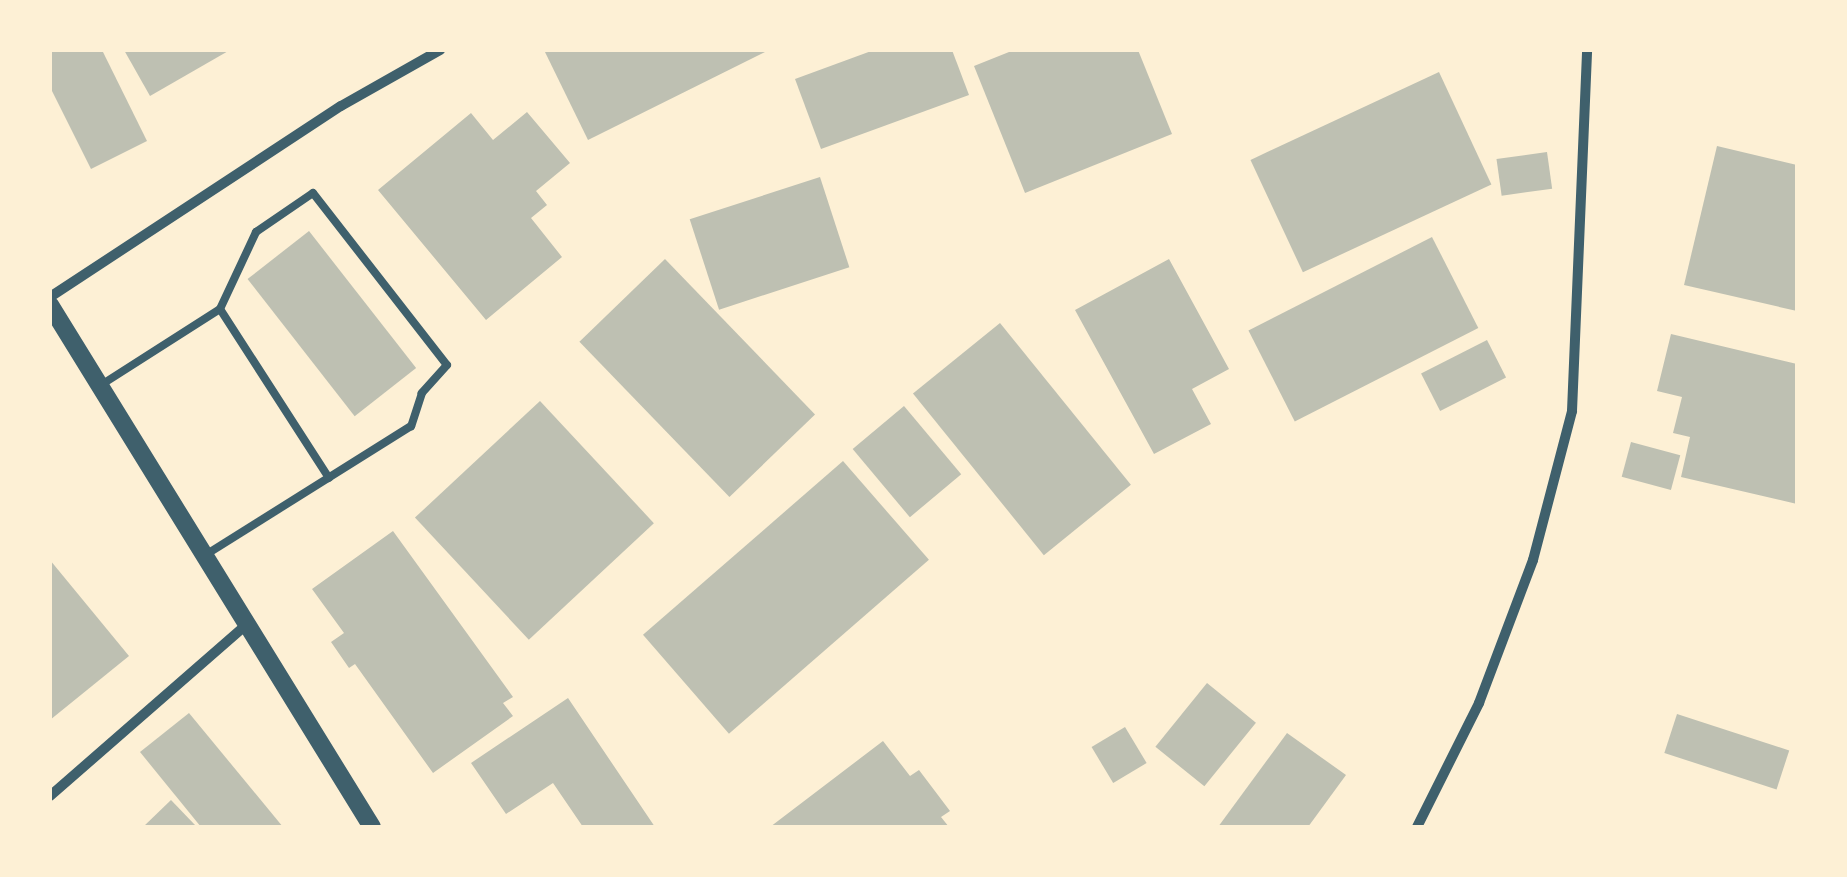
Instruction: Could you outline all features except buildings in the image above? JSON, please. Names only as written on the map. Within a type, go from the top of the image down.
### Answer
[{"type":"street","points":[[372,827],[50,301],[341,106],[440,50]]},
{"type":"street","points":[[1417,827],[1479,702],[1533,560],[1572,410],[1587,50]]},
{"type":"street","points":[[50,796],[247,624]]},
{"type":"lane","points":[[100,385],[220,309],[256,232],[314,193],[447,365],[422,393],[411,426],[205,555]]},
{"type":"lane","points":[[220,309],[330,478]]}]
